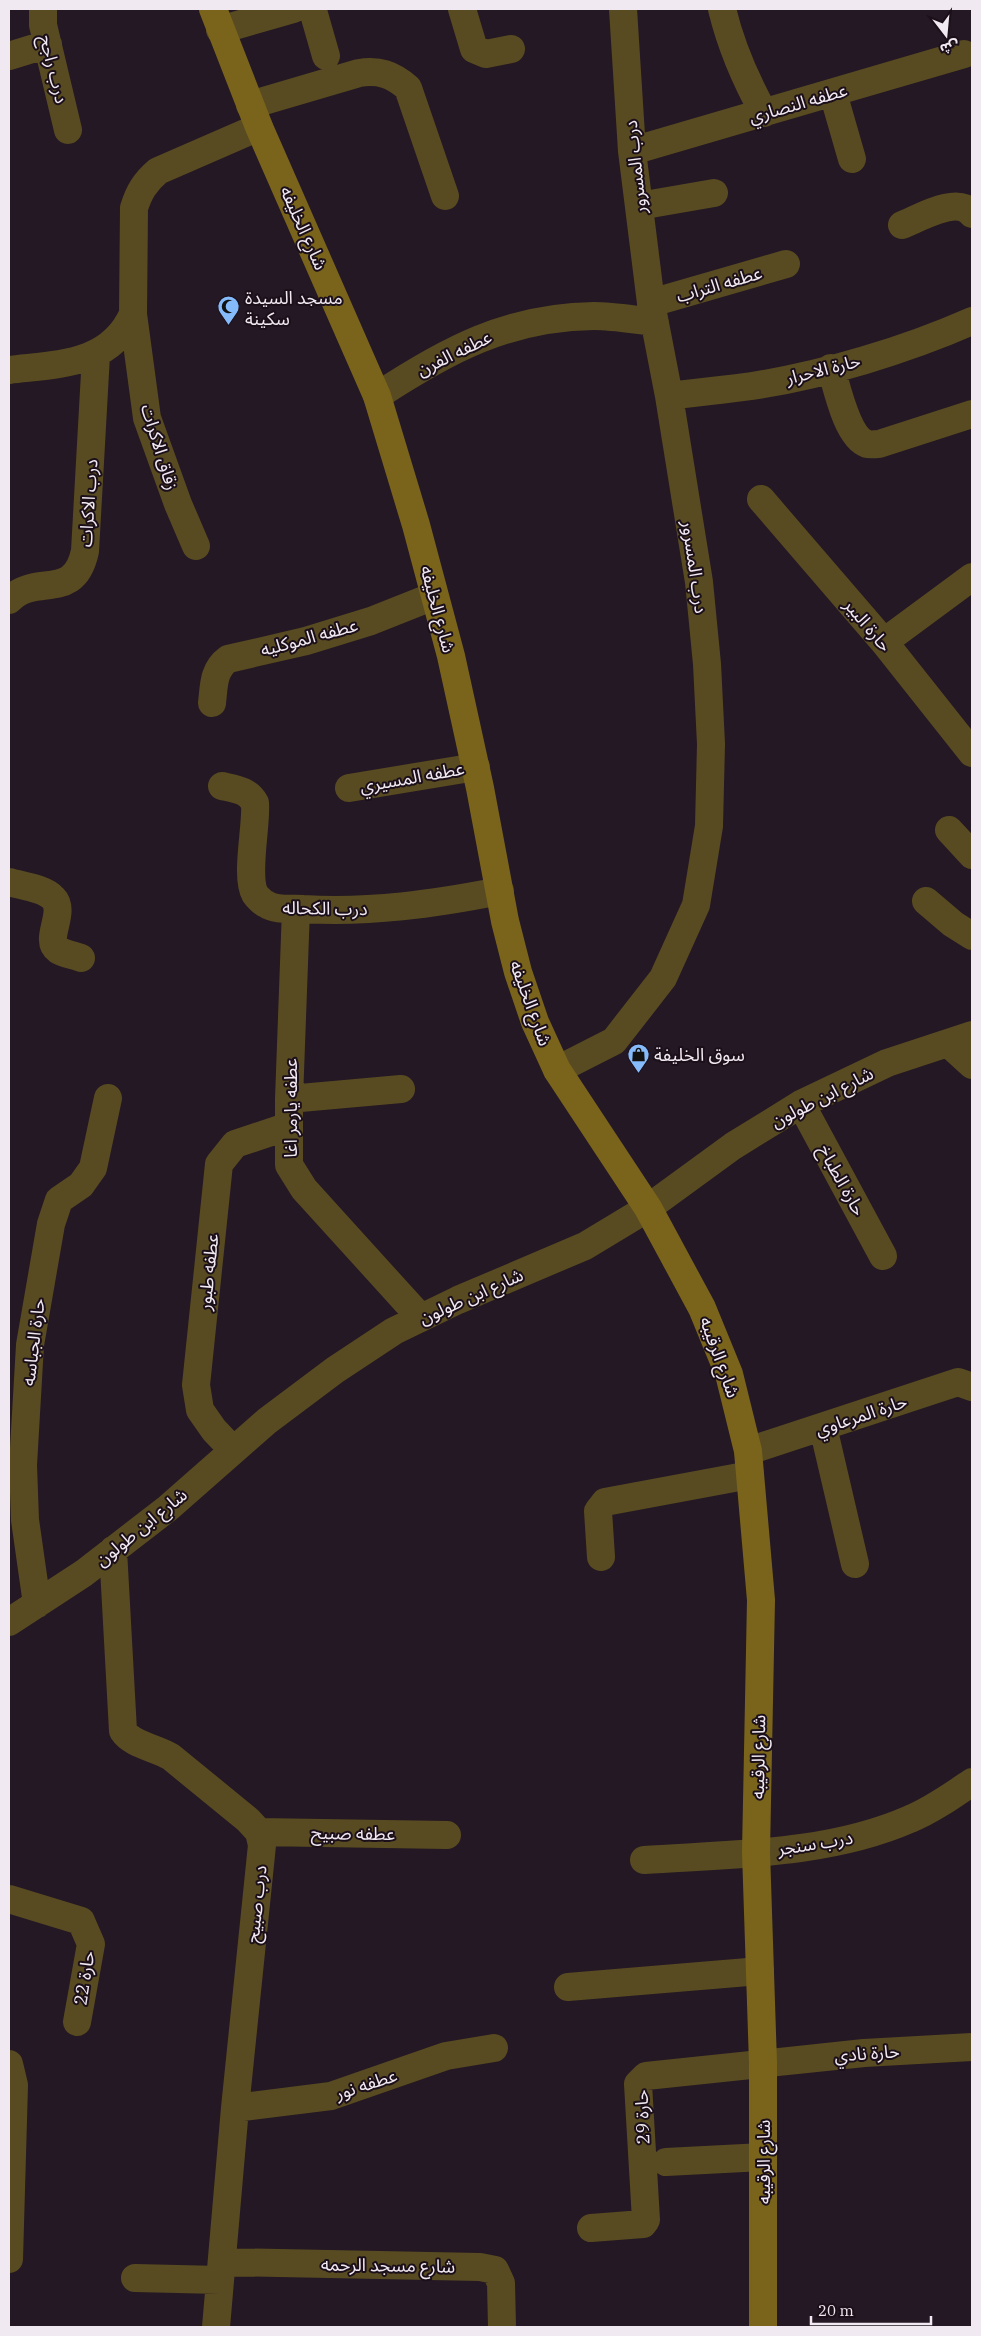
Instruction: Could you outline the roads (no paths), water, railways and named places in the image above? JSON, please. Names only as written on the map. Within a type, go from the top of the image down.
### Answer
[{"type":"street","name":"درب راجح","points":[[43,9],[43,25],[68,130]]},
{"type":"street","points":[[216,20],[293,9]]},
{"type":"street","points":[[308,9],[314,14],[326,56]]},
{"type":"street","points":[[462,9],[474,49],[486,54],[511,49]]},
{"type":"street","name":"درب المسرور","points":[[557,1070],[614,1041],[663,978],[696,905],[709,826],[711,744],[707,664],[699,582],[669,396],[653,313],[632,151],[624,9]]},
{"type":"street","points":[[722,9],[731,43],[742,70],[764,113]]},
{"type":"street","name":"شارع الخليفه","points":[[216,20],[255,116],[377,396],[416,525],[451,656],[518,972],[535,1022],[557,1070],[648,1208]]},
{"type":"street","points":[[9,56],[48,44]]},
{"type":"street","name":"عطفه النصاري","points":[[632,151],[964,54]]},
{"type":"street","name":"زقاق الاكرات","points":[[196,546],[174,496],[147,418],[133,314],[134,208],[139,193],[146,181],[158,171],[255,116],[359,74],[372,71],[385,73],[398,79],[408,88],[445,196]]},
{"type":"street","points":[[833,93],[852,160]]},
{"type":"street","points":[[639,206],[714,193]]},
{"type":"street","points":[[902,225],[953,206],[962,206],[972,214]]},
{"type":"street","name":"عطفه التراب","points":[[653,313],[786,264]]},
{"type":"street","name":"عطفه الفرن","points":[[377,396],[419,368],[474,339],[534,322],[653,313]]},
{"type":"street","points":[[9,370],[62,363],[96,355],[115,342],[126,330],[133,314]]},
{"type":"street","name":"حارة الاحرار","points":[[669,396],[754,386],[831,368],[898,349],[972,321]]},
{"type":"street","name":"درب الاكرات","points":[[9,600],[15,593],[74,578],[82,568],[85,551],[96,355]]},
{"type":"street","points":[[831,368],[851,429],[858,438],[867,444],[879,444],[972,414]]},
{"type":"street","name":"حارة البير","points":[[761,499],[884,642],[972,753]]},
{"type":"street","points":[[884,642],[972,577]]},
{"type":"street","name":"عطفه الموكليه","points":[[212,703],[216,672],[221,664],[228,659],[316,638],[371,621],[434,596]]},
{"type":"street","name":"عطفه المسيري","points":[[349,788],[476,767]]},
{"type":"street","name":"درب الكحاله","points":[[222,786],[246,792],[251,795],[255,803],[251,879],[255,893],[265,904],[276,908],[296,909],[389,908],[445,902],[500,890]]},
{"type":"street","points":[[950,830],[972,856]]},
{"type":"street","points":[[9,882],[46,893],[53,898],[59,908],[53,936],[55,946],[58,950],[81,958]]},
{"type":"street","points":[[926,901],[953,924],[972,936]]},
{"type":"street","name":"عطفه يارمر اغا","points":[[296,909],[289,1099],[289,1165],[304,1189],[421,1318]]},
{"type":"street","points":[[961,1039],[972,1065]]},
{"type":"street","name":"شارع ابن طولون","points":[[9,1622],[84,1573],[168,1508],[267,1420],[335,1370],[394,1331],[585,1246],[648,1208],[733,1146],[800,1104],[887,1063],[961,1039]]},
{"type":"street","points":[[289,1099],[401,1089]]},
{"type":"street","name":"حارة الجباسه","points":[[37,1604],[25,1520],[23,1465],[30,1345],[51,1224],[59,1200],[81,1185],[93,1168],[108,1098]]},
{"type":"street","name":"حارة الطباخ","points":[[800,1104],[883,1256]]},
{"type":"street","name":"عطفه طبور","points":[[233,1450],[214,1430],[200,1410],[196,1385],[218,1164],[235,1144],[289,1126]]},
{"type":"street","name":"شارع الرقيبه","points":[[648,1208],[702,1308],[729,1374],[749,1463],[761,1600],[756,1852],[763,2063],[763,2327]]},
{"type":"street","name":"حارة المرعاوي","points":[[601,1557],[598,1511],[605,1502],[749,1463],[823,1427],[958,1382],[972,1388]]},
{"type":"street","points":[[823,1427],[855,1564]]},
{"type":"street","points":[[113,1550],[123,1731],[127,1737],[160,1750],[171,1757],[248,1820],[259,1832]]},
{"type":"street","name":"درب سنجر","points":[[644,1860],[756,1852],[830,1843],[871,1834],[912,1818],[972,1782]]},
{"type":"street","name":"عطفه صبيح","points":[[259,1832],[447,1835]]},
{"type":"street","name":"درب صبيح","points":[[216,2327],[235,2108],[262,1845],[259,1832]]},
{"type":"street","name":"حارة 22","points":[[9,1899],[81,1921],[91,1944],[77,2022]]},
{"type":"street","points":[[568,1987],[760,1970]]},
{"type":"street","name":"حارة نادي","points":[[763,2063],[864,2053],[972,2047]]},
{"type":"street","name":"عطفه نور","points":[[235,2108],[331,2096],[446,2056],[494,2048]]},
{"type":"street","name":"حارة 29","points":[[591,2228],[643,2224],[646,2220],[638,2084],[646,2076],[763,2063]]},
{"type":"street","points":[[9,2064],[14,2085],[9,2260]]},
{"type":"street","points":[[666,2162],[763,2157]]},
{"type":"street","name":"شارع مسجد الرحمه","points":[[221,2271],[480,2267],[494,2270],[501,2283],[502,2327]]},
{"type":"street","points":[[135,2278],[221,2271]]},
{"type":"place","name":"مسجد السيدة سكينة","points":[[229,326]]},
{"type":"place","name":"سوق الخليفة","points":[[638,1073]]}]
